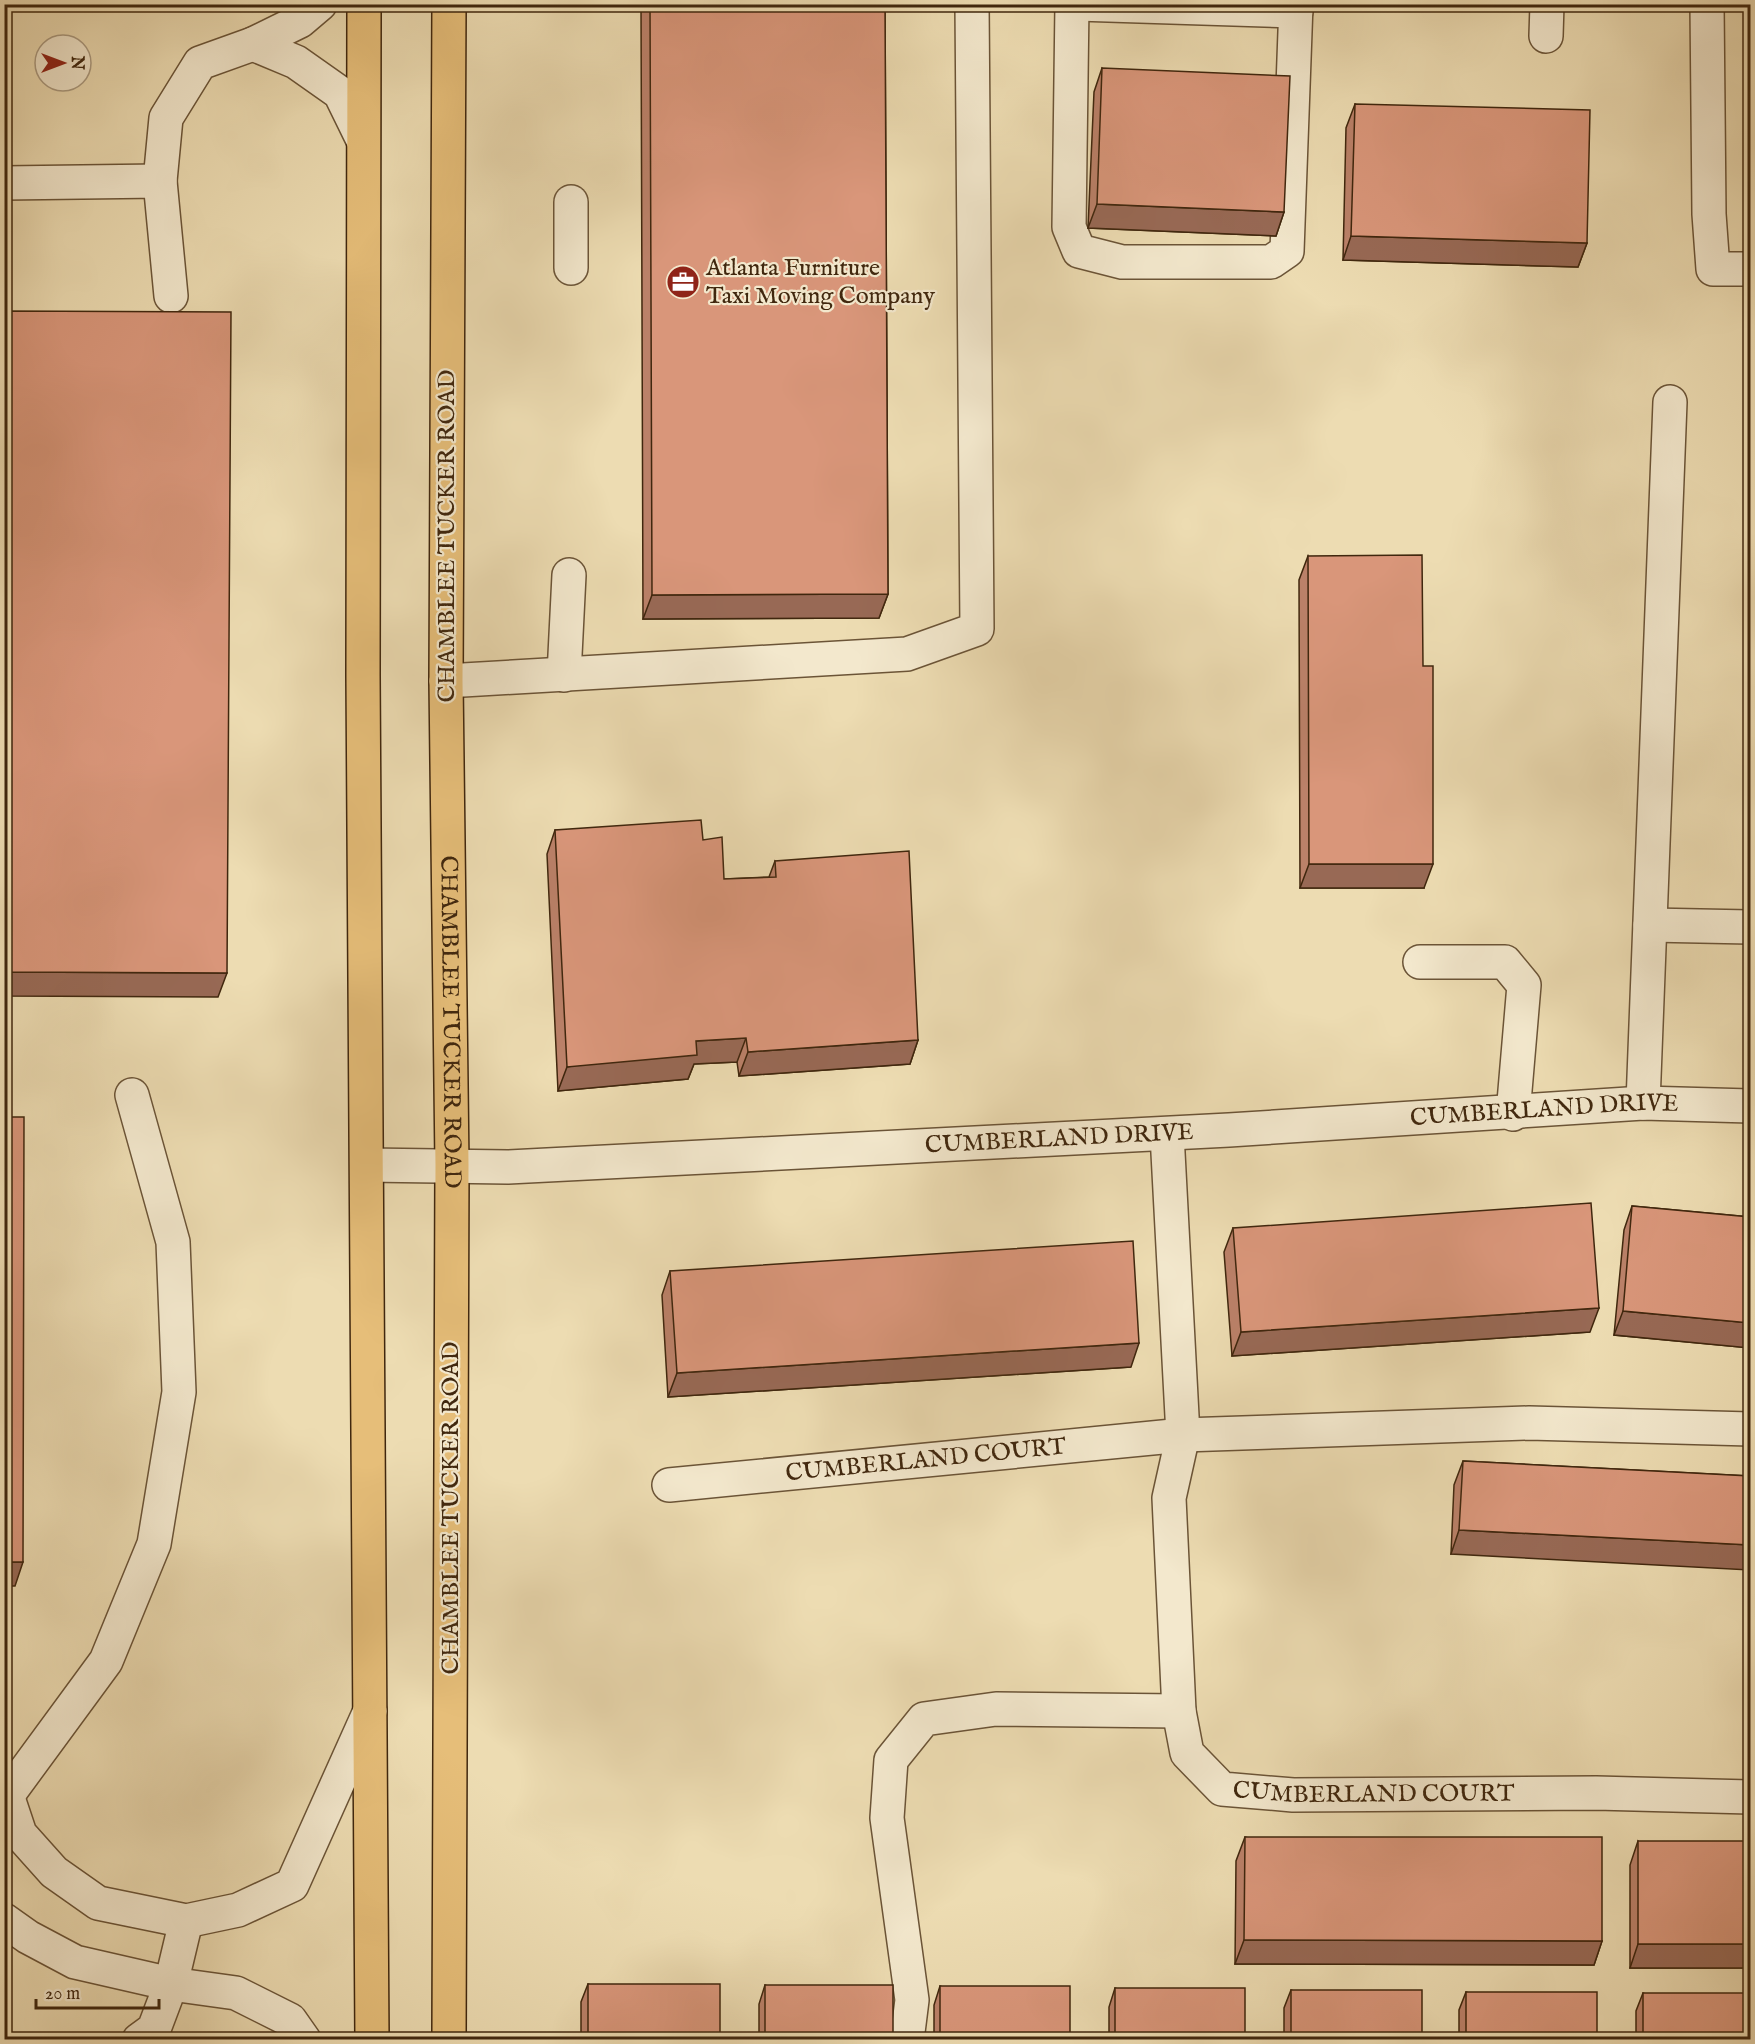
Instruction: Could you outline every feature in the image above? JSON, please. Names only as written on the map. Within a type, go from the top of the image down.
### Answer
[{"type":"main road","points":[[364,4],[363,676],[372,2040]]},
{"type":"main road","name":"CHAMBLEE TUCKER ROAD","points":[[449,4],[446,681],[452,1165],[449,2040]]},
{"type":"street","points":[[171,296],[160,181],[166,118],[200,63],[253,44],[300,21],[320,4]]},
{"type":"street","points":[[446,681],[907,654],[977,629],[972,4]]},
{"type":"street","points":[[1072,4],[1069,227],[1079,251],[1122,262],[1271,262],[1287,251],[1296,8],[1077,4]]},
{"type":"street","points":[[1707,4],[1709,214],[1713,269],[1750,269]]},
{"type":"street","points":[[253,44],[296,62],[340,93],[363,140]]},
{"type":"street","points":[[4,183],[160,181]]},
{"type":"street","points":[[571,202],[571,268]]},
{"type":"street","points":[[1643,1103],[1670,402]]},
{"type":"street","points":[[564,675],[569,575]]},
{"type":"street","points":[[1650,925],[1750,927]]},
{"type":"street","points":[[1420,962],[1505,962],[1524,985],[1513,1114]]},
{"type":"street","points":[[132,1095],[173,1242],[179,1392],[154,1544],[106,1661],[6,1799],[20,1834],[54,1872],[98,1903],[186,1921],[238,1910],[292,1885],[370,1711]]},
{"type":"street","name":"CUMBERLAND DRIVE","points":[[367,1166],[508,1167],[1167,1134],[1513,1114],[1643,1103],[1750,1106]]},
{"type":"street","name":"CUMBERLAND COURT","points":[[1167,1134],[1183,1435],[1169,1498],[1179,1711],[1187,1753],[1222,1789],[1293,1795],[1596,1793],[1750,1797]]},
{"type":"street","name":"CUMBERLAND COURT","points":[[669,1485],[1183,1435],[1528,1423],[1750,1429]]},
{"type":"street","points":[[907,2040],[912,2000],[887,1818],[891,1760],[924,1719],[996,1710],[1179,1711]]},
{"type":"street","points":[[4,1920],[28,1937],[75,1962],[171,1984],[236,1993],[290,2020],[304,2040]]},
{"type":"street","points":[[139,2040],[154,2029],[171,1984],[186,1921]]},
{"type":"building","points":[[650,4],[885,4],[888,594],[652,595]]},
{"type":"building","points":[[1102,68],[1290,76],[1284,212],[1097,204]]},
{"type":"building","points":[[1355,104],[1590,110],[1587,243],[1351,236]]},
{"type":"building","points":[[4,311],[231,312],[227,973],[4,972]]},
{"type":"building","points":[[1422,555],[1423,666],[1433,666],[1433,864],[1309,864],[1308,556]]},
{"type":"building","points":[[701,820],[703,840],[722,837],[724,879],[776,877],[775,861],[909,851],[918,1040],[748,1052],[746,1038],[696,1041],[697,1055],[567,1067],[555,830]]},
{"type":"building","points":[[4,1117],[24,1117],[23,1562],[4,1562]]},
{"type":"building","points":[[1591,1203],[1599,1308],[1241,1332],[1233,1228]]},
{"type":"building","points":[[1632,1206],[1750,1217],[1750,1323],[1623,1311]]},
{"type":"building","points":[[1133,1241],[1139,1343],[677,1373],[670,1271]]},
{"type":"building","points":[[1463,1461],[1750,1476],[1750,1545],[1459,1530]]},
{"type":"building","points":[[1245,1837],[1602,1837],[1602,1941],[1244,1940]]},
{"type":"building","points":[[1638,1841],[1750,1841],[1750,1944],[1638,1944]]},
{"type":"building","points":[[588,1984],[720,1984],[720,2040],[588,2040]]},
{"type":"building","points":[[765,1985],[893,1985],[893,2040],[765,2040]]},
{"type":"building","points":[[940,1986],[1070,1986],[1070,2040],[940,2040]]},
{"type":"building","points":[[1115,1988],[1245,1988],[1245,2040],[1115,2040]]},
{"type":"building","points":[[1291,1990],[1422,1990],[1422,2040],[1291,2040]]},
{"type":"building","points":[[1466,1992],[1597,1992],[1597,2040],[1466,2040]]},
{"type":"building","points":[[1643,1993],[1750,1993],[1750,2040],[1643,2040]]},
{"type":"place","name":"Atlanta Furniture Taxi Moving Company","points":[[683,282]]}]
